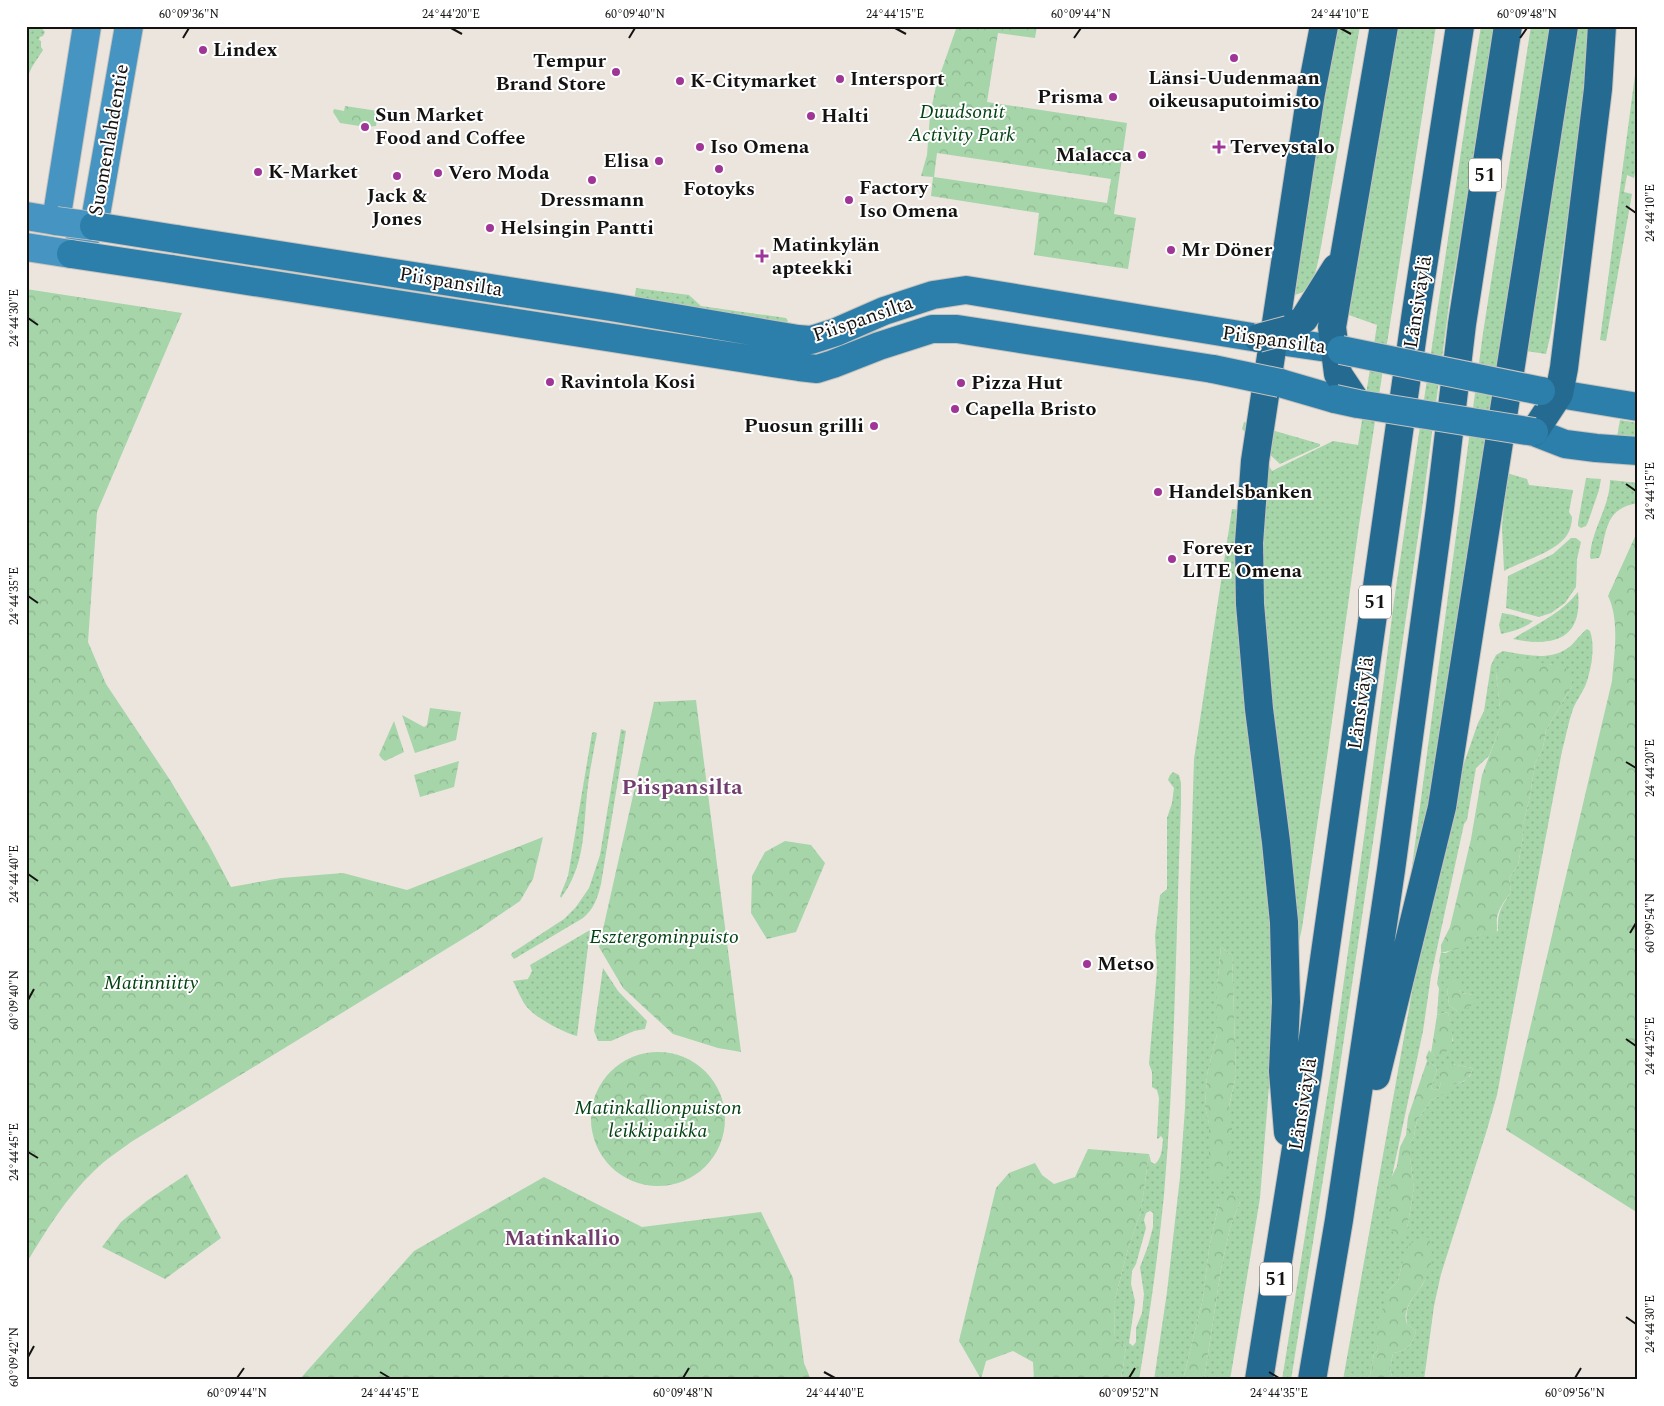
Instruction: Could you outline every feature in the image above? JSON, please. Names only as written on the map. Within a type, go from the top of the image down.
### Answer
[{"type":"highway","name":"51","points":[[1292,1177],[1283,1072],[1286,1002],[1284,922],[1259,709],[1250,604],[1249,543],[1255,461],[1310,103],[1324,26]]},
{"type":"highway","points":[[1341,375],[1332,327],[1384,26]]},
{"type":"highway","name":"Länsiväylä","points":[[1259,1380],[1329,929],[1416,312],[1460,26]]},
{"type":"highway","name":"51","points":[[1312,1380],[1340,1220],[1388,890],[1440,508],[1462,324],[1508,26]]},
{"type":"highway","points":[[1340,1220],[1408,951],[1442,807],[1564,26]]},
{"type":"highway","points":[[1534,432],[1565,358],[1598,89],[1602,26]]},
{"type":"highway","points":[[1258,338],[1287,336],[1313,308],[1329,278],[1344,256]]},
{"type":"main road","name":"Suomenlahdentie","points":[[86,26],[56,220],[70,254],[94,226],[129,26]]},
{"type":"main road","name":"Piispansilta","points":[[26,216],[611,307],[798,339],[811,340],[836,332],[884,311],[933,294],[966,290],[1258,338]]},
{"type":"main road","name":"Piispansilta","points":[[26,247],[799,367],[816,368],[932,329],[957,329],[1213,369],[1280,383],[1341,375],[1550,393],[1638,407]]},
{"type":"main road","name":"Piispansilta","points":[[1287,336],[1341,375],[1534,432],[1565,444],[1638,451]]},
{"type":"green space","points":[[26,26],[40,26],[45,32],[39,40],[43,50],[26,80]]},
{"type":"green space","name":"Duudsonit Activity Park","points":[[957,26],[1037,26],[1035,38],[998,33],[987,102],[1127,123],[1114,214],[1136,218],[1128,269],[1034,255],[1039,213],[931,196],[933,177],[921,176],[927,155],[930,115],[936,86]],"holes":[[[937,153],[1111,179],[1107,203],[934,177]]]},
{"type":"green space","points":[[1334,26],[1360,26],[1317,265],[1310,285],[1300,293],[1293,295]]},
{"type":"green space","points":[[1394,26],[1436,26],[1359,525],[1328,750],[1297,951],[1258,598],[1268,464],[1272,471],[1333,441],[1358,445],[1377,325],[1346,314]]},
{"type":"green space","points":[[1481,26],[1495,26],[1474,163],[1450,297],[1421,516],[1327,1154],[1291,1380],[1282,1380],[1333,1059],[1394,601]]},
{"type":"green space","points":[[1531,26],[1553,26],[1427,826],[1409,889],[1483,333]]},
{"type":"green space","points":[[1575,26],[1591,26],[1579,139],[1551,333],[1546,354],[1526,351]]},
{"type":"green space","points":[[1638,52],[1638,158],[1634,178],[1627,175],[1624,192],[1632,194],[1606,341],[1600,340]]},
{"type":"green space","points":[[345,106],[378,111],[376,126],[366,127],[340,123],[333,112],[334,109],[344,111]]},
{"type":"green space","points":[[636,288],[689,295],[701,306],[786,318],[788,321],[786,323],[634,301]]},
{"type":"green space","name":"Matinniitty","points":[[26,289],[182,313],[97,512],[88,642],[106,684],[170,780],[209,845],[231,887],[281,878],[343,873],[407,890],[543,837],[533,879],[520,901],[479,929],[131,1142],[94,1171],[65,1203],[26,1264]]},
{"type":"green space","points":[[1620,420],[1638,423],[1638,439],[1617,437]]},
{"type":"green space","points":[[1244,422],[1320,444],[1320,446],[1280,464],[1242,429]]},
{"type":"green space","points":[[1507,473],[1527,479],[1529,485],[1573,490],[1569,512],[1572,522],[1566,537],[1551,549],[1504,571],[1502,527]]},
{"type":"green space","points":[[1586,478],[1601,479],[1588,522],[1586,526],[1581,528],[1578,526],[1578,523]]},
{"type":"green space","points":[[1610,480],[1638,483],[1638,503],[1620,509],[1614,514],[1607,527],[1599,558],[1591,559],[1591,547],[1607,500]]},
{"type":"green space","points":[[1232,509],[1239,510],[1274,940],[1274,1024],[1260,1198],[1230,1380],[1204,1380],[1221,1269],[1230,1228],[1240,1202],[1219,1203],[1209,1249],[1203,1298],[1183,1380],[1154,1380],[1167,1292],[1180,1177],[1185,1108],[1194,759]],"holes":[[[1221,947],[1232,955],[1236,1075],[1229,1107],[1209,1172],[1209,1124],[1205,1106],[1207,1075],[1217,1034],[1217,986]]]},
{"type":"green space","points":[[1638,530],[1638,1213],[1506,1130],[1612,681],[1615,627],[1612,605],[1608,596]]},
{"type":"green space","points":[[1571,538],[1576,538],[1581,542],[1577,559],[1576,587],[1565,603],[1551,613],[1539,617],[1506,608],[1508,576],[1553,554]]},
{"type":"green space","points":[[1578,592],[1578,608],[1575,621],[1570,631],[1562,637],[1552,641],[1540,642],[1513,639],[1556,613]]},
{"type":"green space","points":[[1502,613],[1533,621],[1526,626],[1501,634],[1499,625]]},
{"type":"green space","points":[[1587,629],[1590,631],[1592,637],[1593,649],[1590,669],[1586,685],[1573,709],[1562,751],[1497,1095],[1441,1274],[1434,1306],[1424,1380],[1393,1380],[1390,1369],[1393,1353],[1406,1349],[1411,1344],[1416,1331],[1407,1324],[1408,1307],[1423,1284],[1429,1269],[1402,1264],[1398,1281],[1388,1291],[1377,1344],[1378,1351],[1374,1354],[1369,1380],[1343,1380],[1417,964],[1462,769],[1484,711],[1491,665],[1496,655],[1503,651],[1536,656],[1552,655],[1571,646]],"holes":[[[1521,659],[1551,664],[1572,686],[1546,730],[1543,748],[1535,763],[1522,829],[1523,837],[1518,865],[1509,878],[1511,892],[1500,910],[1498,931],[1483,933],[1446,953],[1441,953],[1437,984],[1439,988],[1437,1015],[1448,1012],[1453,1041],[1434,1056],[1429,1050],[1426,1057],[1427,1061],[1435,1066],[1437,1070],[1431,1088],[1439,1089],[1451,1064],[1473,1068],[1470,1076],[1463,1082],[1452,1085],[1441,1095],[1431,1100],[1417,1121],[1414,1137],[1410,1143],[1414,1188],[1407,1229],[1392,1176],[1423,1031],[1431,976],[1464,824],[1467,820],[1476,768],[1489,756],[1500,728],[1496,673]],[[1447,988],[1459,990],[1462,993],[1473,995],[1457,1011],[1449,1005]]]},
{"type":"green space","points":[[1514,658],[1564,667],[1570,673],[1572,686],[1546,730],[1543,748],[1535,763],[1522,829],[1523,837],[1518,865],[1509,878],[1511,892],[1498,914],[1496,934],[1494,937],[1483,933],[1456,949],[1441,953],[1441,945],[1450,927],[1471,839],[1482,775],[1500,728],[1496,673],[1503,663],[1509,662]]},
{"type":"green space","name":"Esztergominpuisto","points":[[696,700],[741,1052],[718,1048],[673,1034],[623,988],[599,947],[654,702]]},
{"type":"green space","points":[[430,708],[461,712],[456,740],[415,753],[402,715],[424,727],[427,725]]},
{"type":"green space","points":[[394,721],[404,752],[385,761],[379,755]]},
{"type":"green space","points":[[621,729],[626,731],[601,884],[595,902],[583,918],[514,959],[511,955],[512,953],[564,919],[576,907],[589,888],[600,855]]},
{"type":"green space","points":[[592,733],[597,733],[587,794],[582,848],[575,873],[561,898],[560,896],[568,876]]},
{"type":"green space","points":[[459,761],[454,787],[420,797],[414,775]]},
{"type":"green space","points":[[1173,772],[1179,775],[1181,804],[1168,1146],[1159,1241],[1139,1380],[1121,1380],[1126,1347],[1115,1339],[1114,1303],[1128,1249],[1141,1211],[1149,1154],[1151,1162],[1155,1164],[1160,1156],[1163,1139],[1161,1136],[1157,1138],[1159,1098],[1157,1090],[1152,1087],[1152,1072],[1149,1064],[1157,970],[1155,936],[1160,895],[1167,889],[1167,818],[1174,788],[1168,780]],"holes":[[[1150,1211],[1153,1213],[1153,1227],[1140,1267],[1144,1294],[1142,1313],[1136,1328],[1136,1342],[1133,1346],[1129,1343],[1135,1301],[1131,1284],[1132,1271],[1136,1264],[1146,1228],[1144,1220],[1146,1213]]]},
{"type":"green space","points":[[785,841],[811,845],[825,863],[796,932],[767,939],[751,913],[752,876],[765,852]]},
{"type":"green space","points":[[590,930],[577,1036],[550,1024],[530,1010],[522,1000],[513,981],[528,979],[532,971],[530,965]]},
{"type":"green space","points":[[1221,947],[1232,955],[1236,1075],[1229,1106],[1232,1129],[1230,1150],[1225,1175],[1220,1182],[1209,1172],[1209,1124],[1205,1106],[1207,1075],[1217,1034],[1217,986]]},
{"type":"green space","points":[[603,968],[618,991],[647,1021],[645,1029],[634,1031],[611,1041],[598,1041],[594,1031]]},
{"type":"green space","points":[[1453,978],[1462,982],[1459,990],[1462,993],[1473,995],[1475,1001],[1470,1007],[1457,1011],[1449,1005],[1447,988]]},
{"type":"green space","points":[[1448,1012],[1452,1033],[1451,1045],[1442,1054],[1434,1056],[1431,1053],[1437,1015]]},
{"type":"green space","name":"Matinkallionpuiston leikkipaikka","points":[[658,1052],[683,1058],[705,1072],[719,1094],[725,1119],[719,1144],[705,1166],[683,1180],[658,1186],[633,1180],[611,1166],[597,1144],[591,1119],[597,1094],[611,1072],[633,1058]]},
{"type":"green space","points":[[1427,1061],[1435,1066],[1437,1070],[1431,1088],[1435,1090],[1439,1089],[1441,1082],[1439,1070],[1451,1064],[1473,1068],[1466,1080],[1452,1085],[1448,1092],[1431,1100],[1417,1121],[1414,1137],[1410,1143],[1414,1188],[1407,1229],[1401,1240],[1397,1239],[1390,1228],[1388,1210],[1392,1176],[1397,1166],[1400,1147],[1406,1135],[1408,1117]]},
{"type":"green space","points":[[1088,1149],[1149,1154],[1141,1211],[1128,1249],[1114,1303],[1115,1339],[1126,1347],[1121,1380],[1034,1380],[1033,1362],[1013,1351],[986,1361],[981,1379],[959,1341],[996,1188],[1009,1173],[1035,1163],[1042,1175],[1054,1184],[1075,1177]]},
{"type":"green space","points":[[187,1174],[221,1238],[165,1279],[102,1247],[121,1222],[148,1200]]},
{"type":"green space","points":[[544,1177],[642,1227],[761,1212],[793,1278],[804,1363],[811,1380],[299,1380],[414,1251]]},
{"type":"green space","points":[[1229,1194],[1237,1196],[1240,1202],[1230,1228],[1221,1269],[1204,1380],[1183,1380],[1203,1298],[1209,1249],[1219,1203]]},
{"type":"green space","points":[[1425,1237],[1429,1238],[1432,1256],[1426,1278],[1407,1309],[1407,1324],[1416,1331],[1411,1344],[1402,1351],[1393,1353],[1390,1369],[1393,1380],[1369,1380],[1374,1354],[1378,1351],[1375,1333],[1388,1291],[1398,1281],[1409,1244]]},
{"type":"place","name":"Lindex","points":[[203,50]]},
{"type":"place","name":"Länsi-Uudenmaan oikeusaputoimisto","points":[[1234,58]]},
{"type":"place","name":"Tempur Brand Store","points":[[616,72]]},
{"type":"place","name":"Intersport","points":[[840,79]]},
{"type":"place","name":"K-Citymarket","points":[[680,81]]},
{"type":"place","name":"Prisma","points":[[1113,97]]},
{"type":"place","name":"Halti","points":[[811,116]]},
{"type":"place","name":"Sun Market Food and Coffee","points":[[365,127]]},
{"type":"place","name":"Iso Omena","points":[[700,147]]},
{"type":"place","name":"Terveystalo","points":[[1219,147]]},
{"type":"place","name":"Malacca","points":[[1142,155]]},
{"type":"place","name":"Elisa","points":[[659,161]]},
{"type":"place","name":"Fotoyks","points":[[719,169]]},
{"type":"place","name":"K-Market","points":[[258,172]]},
{"type":"place","name":"Vero Moda","points":[[438,173]]},
{"type":"place","name":"Jack & Jones","points":[[397,176]]},
{"type":"place","name":"Dressmann","points":[[592,180]]},
{"type":"place","name":"Factory Iso Omena","points":[[849,200]]},
{"type":"place","name":"Helsingin Pantti","points":[[490,228]]},
{"type":"place","name":"Mr Döner","points":[[1171,250]]},
{"type":"place","name":"Matinkylän apteekki","points":[[762,256]]},
{"type":"place","name":"Ravintola Kosi","points":[[550,382]]},
{"type":"place","name":"Pizza Hut","points":[[961,383]]},
{"type":"place","name":"Capella Bristo","points":[[955,409]]},
{"type":"place","name":"Puosun grilli","points":[[874,426]]},
{"type":"place","name":"Handelsbanken","points":[[1158,492]]},
{"type":"place","name":"Forever LITE Omena","points":[[1172,559]]},
{"type":"place","name":"Metso","points":[[1087,964]]},
{"type":"district","name":"Piispansilta","points":[[682,787]]},
{"type":"district","name":"Matinkallio","points":[[562,1239]]}]
